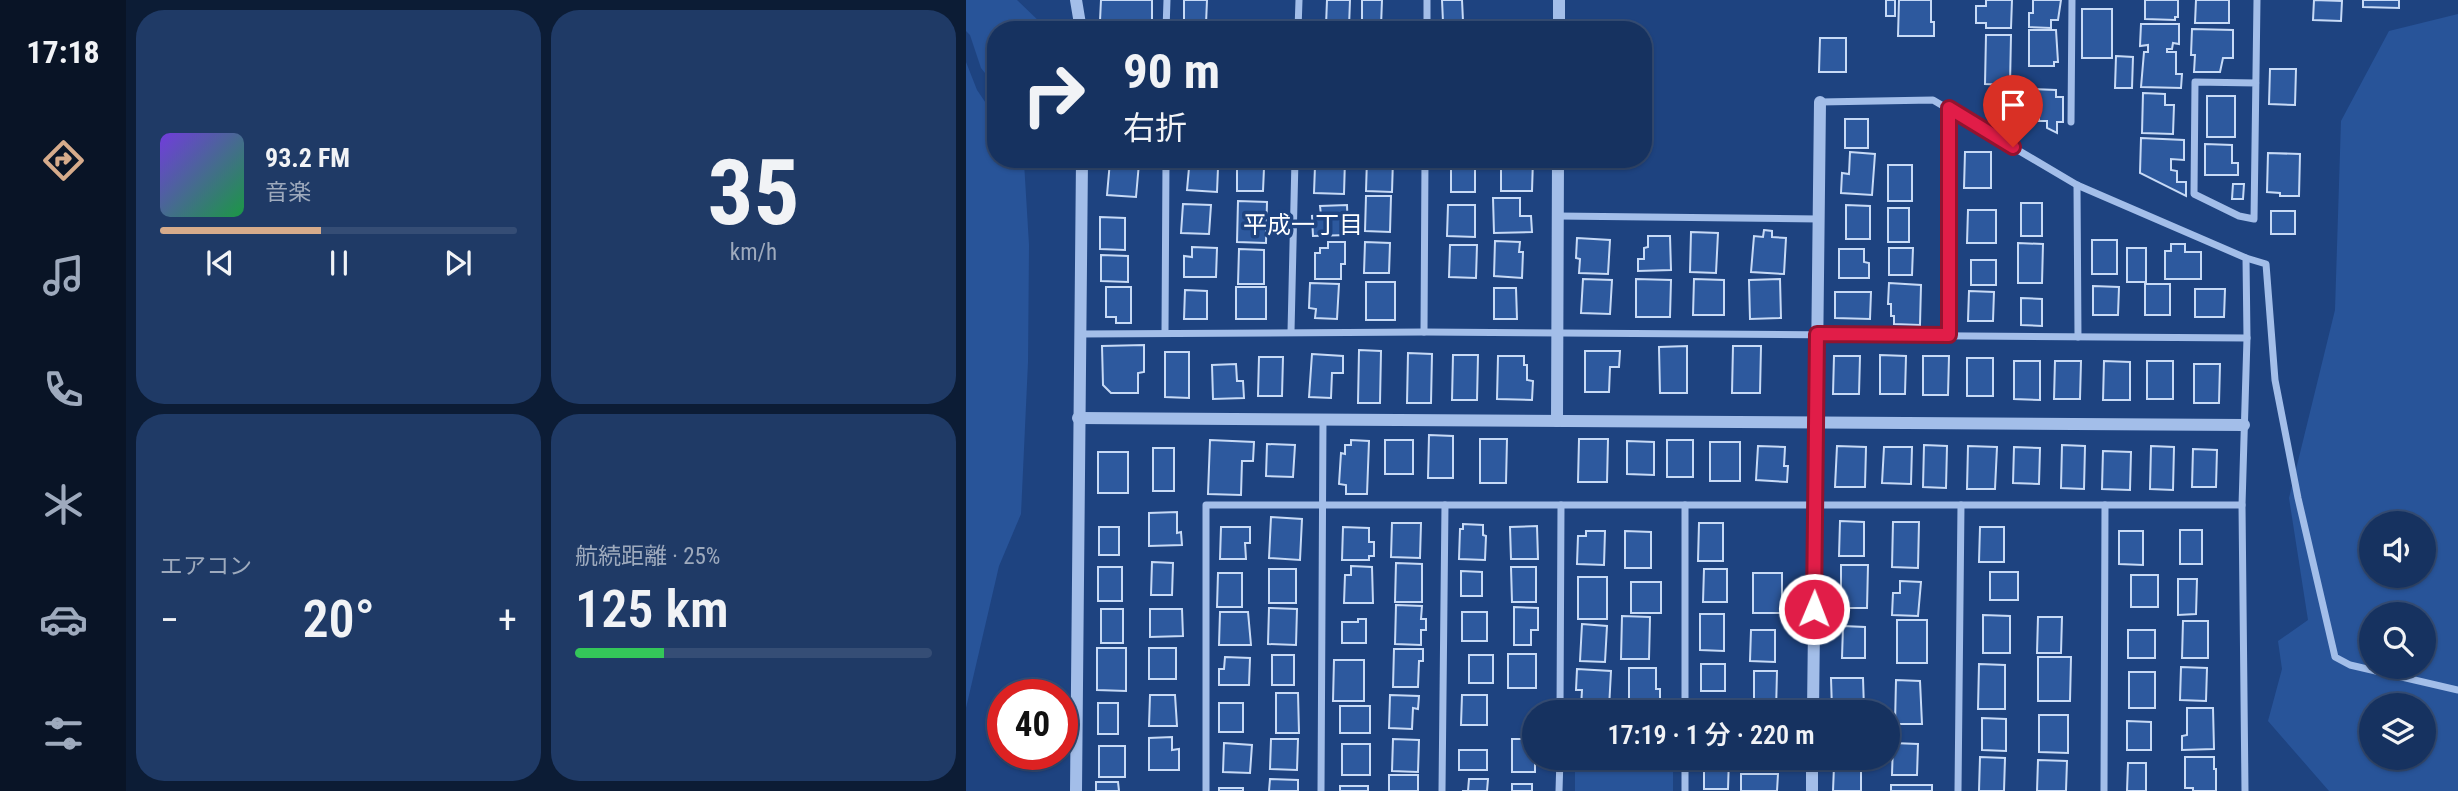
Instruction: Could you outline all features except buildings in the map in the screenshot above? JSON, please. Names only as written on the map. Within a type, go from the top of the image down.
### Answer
[{"type":"street","points":[[1076,0],[1080,21]]},
{"type":"street","points":[[1166,21],[1167,0]]},
{"type":"street","points":[[1298,21],[1299,0]]},
{"type":"street","points":[[1427,0],[1427,21]]},
{"type":"street","points":[[1559,0],[1559,21]]},
{"type":"street","points":[[2071,122],[2072,0]]},
{"type":"street","points":[[2256,83],[2195,82],[2194,194],[2239,216],[2255,219],[2257,0]]},
{"type":"street","points":[[1813,700],[1820,102],[1933,100],[2077,185],[2246,258],[2266,264],[2275,380],[2298,498],[2335,657],[2350,665],[2458,690]]},
{"type":"street","points":[[1949,108],[1949,335]]},
{"type":"street","points":[[1076,791],[1082,168]]},
{"type":"street","points":[[1165,332],[1166,168]]},
{"type":"street","points":[[1291,332],[1295,168]]},
{"type":"street","points":[[1424,332],[1425,168]]},
{"type":"street","points":[[1558,168],[1558,421]]},
{"type":"street","points":[[2077,185],[2078,337]]},
{"type":"street","points":[[1558,216],[1819,219]]},
{"type":"street","points":[[2245,791],[2242,505],[2247,338],[2246,258]]},
{"type":"street","points":[[1080,334],[1424,332],[2247,338]]},
{"type":"street","points":[[1078,418],[2244,425]]},
{"type":"street","points":[[1321,791],[1323,419]]},
{"type":"street","points":[[1206,791],[1206,505],[2242,505]]},
{"type":"street","points":[[1442,791],[1445,505]]},
{"type":"street","points":[[1560,700],[1561,505]]},
{"type":"street","points":[[1685,505],[1685,700]]},
{"type":"street","points":[[1958,791],[1961,505]]},
{"type":"street","points":[[2104,791],[2105,505]]},
{"type":"street","points":[[1559,791],[1560,770]]},
{"type":"street","points":[[1685,770],[1685,791]]},
{"type":"street","points":[[1812,770],[1812,791]]},
{"type":"shaded area","points":[[966,0],[1017,0],[1039,21],[987,21],[987,76],[981,68],[970,35],[966,31]]},
{"type":"shaded area","points":[[2458,14],[2458,791],[2329,791],[2268,721],[2282,669],[2278,641],[2308,620],[2289,498],[2335,310],[2341,121],[2389,31]]},
{"type":"shaded area","points":[[966,62],[977,90],[987,105],[987,168],[1024,168],[1029,245],[1028,362],[1021,514],[999,566],[966,708]]},
{"type":"shaded area","points":[[1575,770],[1673,770],[1673,791],[1575,791]]},
{"type":"district","name":"平成一丁目","points":[[1303,225]]},
{"type":"route","points":[[1814,609],[1817,334],[1949,335],[1949,108],[2013,147]]}]
